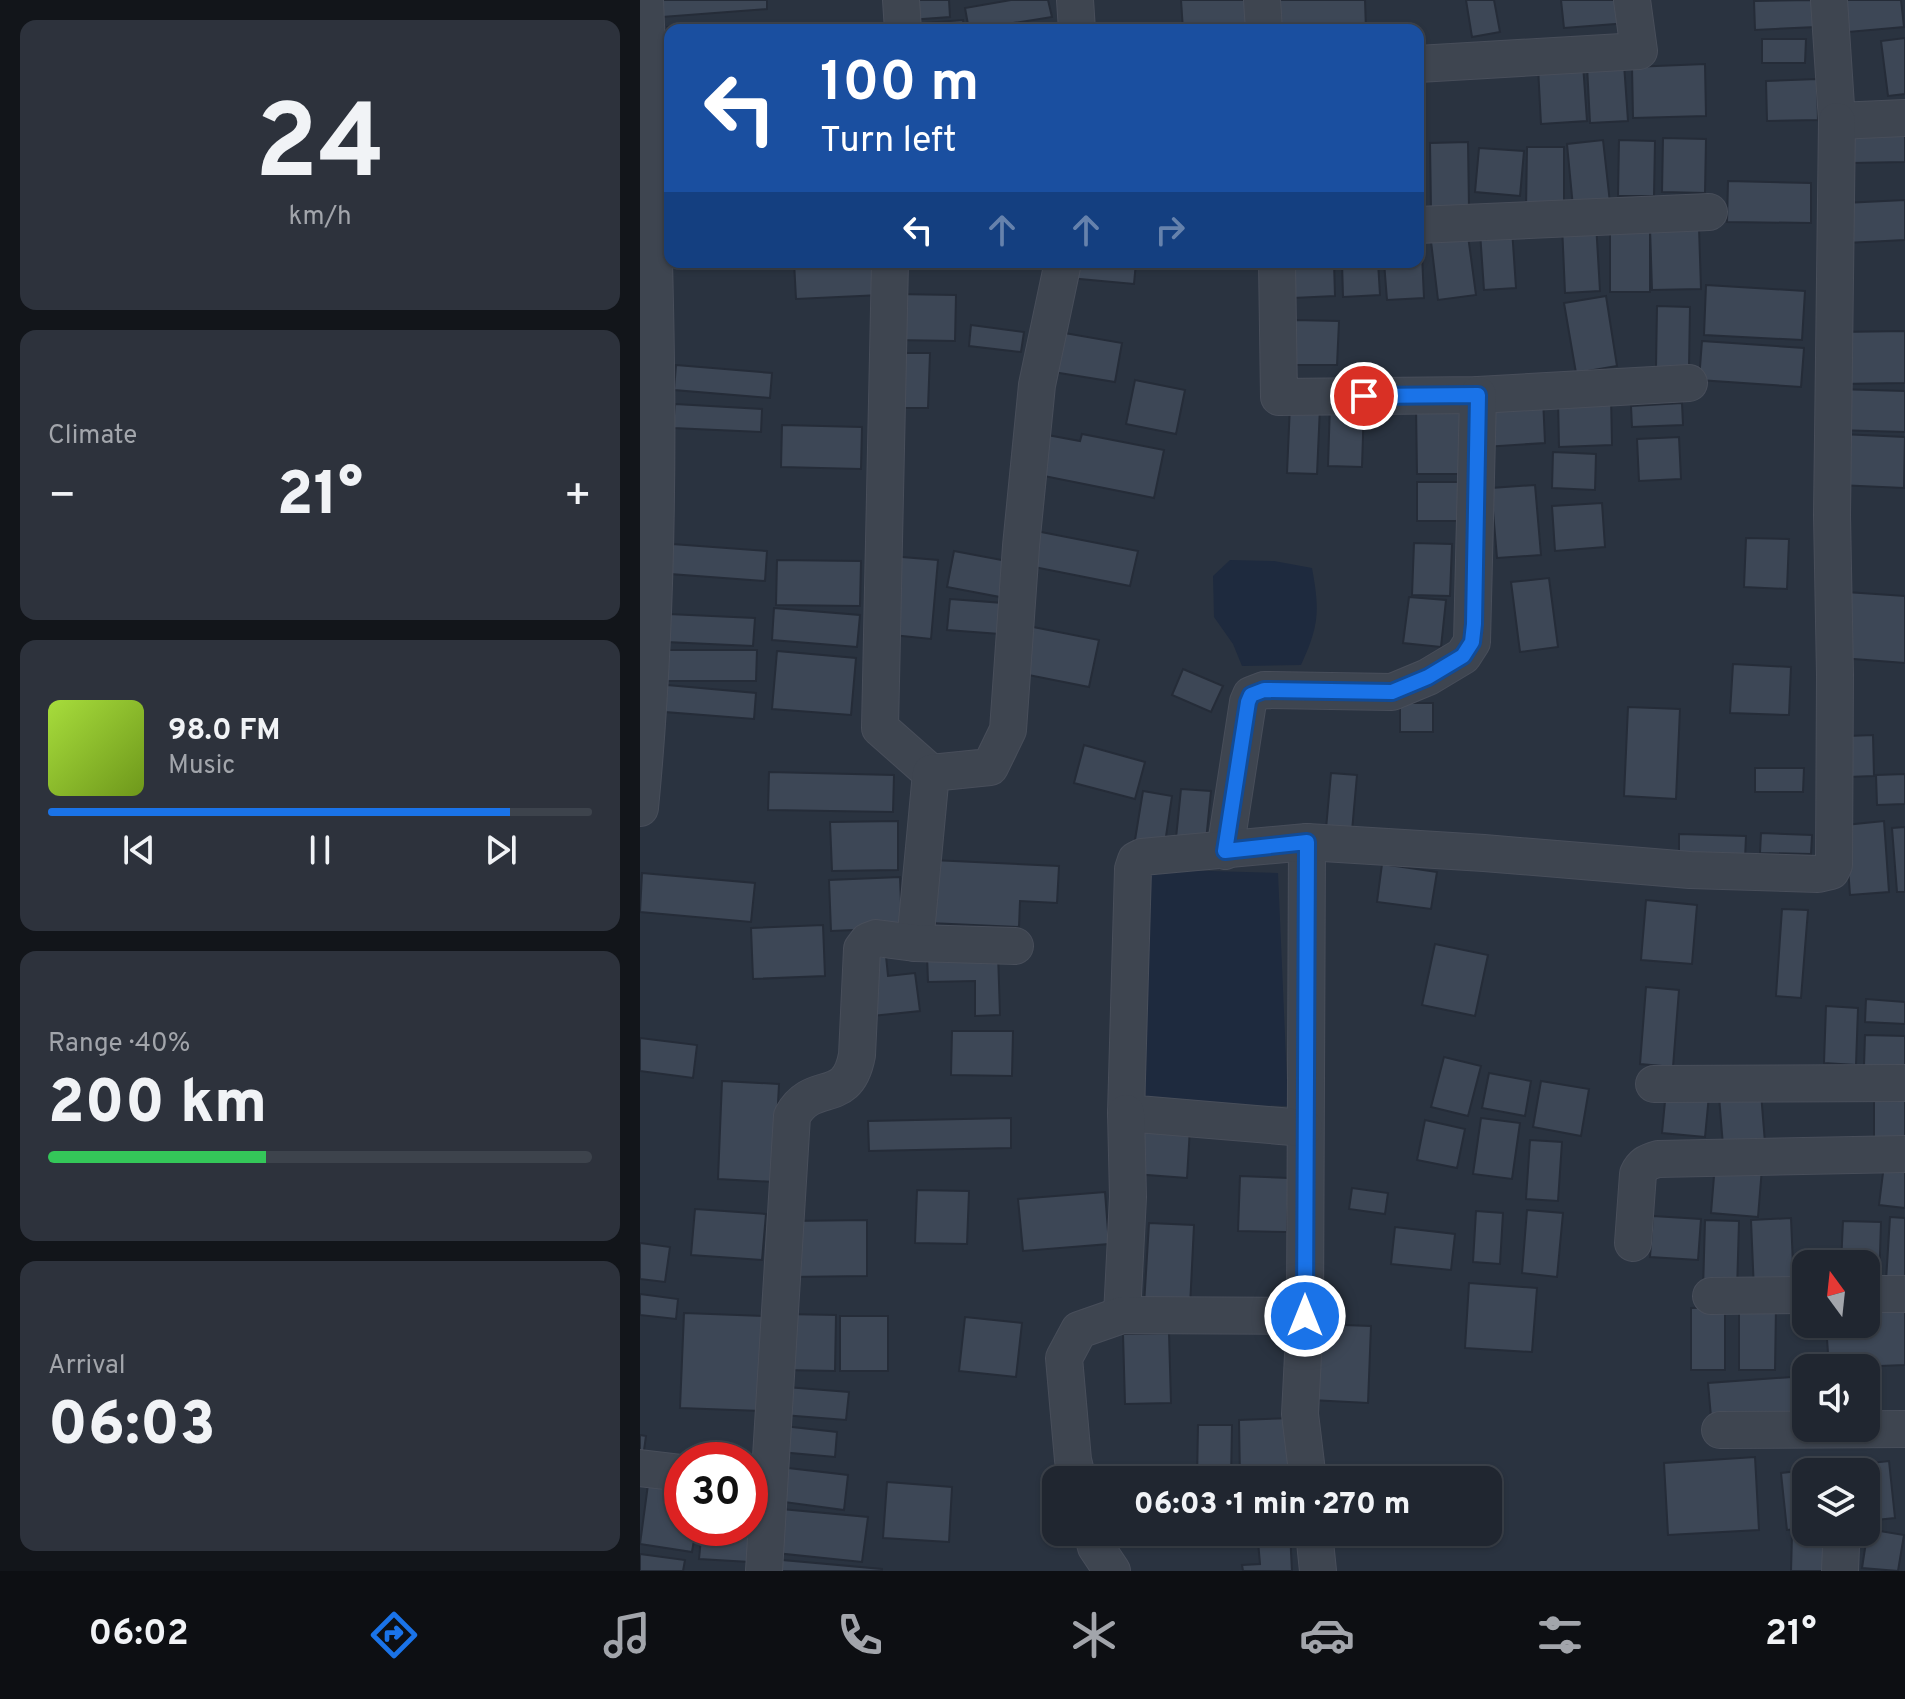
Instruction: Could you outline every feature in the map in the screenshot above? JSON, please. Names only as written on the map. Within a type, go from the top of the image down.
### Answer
[{"type":"street","points":[[640,808],[655,534],[656,277],[645,0]]},
{"type":"street","points":[[901,0],[903,24]]},
{"type":"street","points":[[1075,0],[1077,24]]},
{"type":"street","points":[[1262,0],[1264,24]]},
{"type":"street","points":[[1424,64],[1639,51],[1632,0]]},
{"type":"street","points":[[1122,1315],[1128,1197],[1126,1113],[1133,869],[1136,860],[1307,842],[1690,870],[1818,874],[1831,871],[1834,865],[1832,515],[1837,121],[1829,0]]},
{"type":"street","points":[[1837,121],[1905,118]]},
{"type":"street","points":[[1424,225],[1709,212]]},
{"type":"street","points":[[890,268],[880,728],[931,773],[990,767],[1008,730],[1021,546],[1037,385],[1062,268]]},
{"type":"street","points":[[1277,268],[1279,397],[1478,395],[1689,383]]},
{"type":"street","points":[[1225,851],[1251,695],[1264,690],[1392,692],[1428,677],[1463,656],[1472,642],[1478,395]]},
{"type":"street","points":[[915,943],[931,773]]},
{"type":"street","points":[[1306,1466],[1300,1414],[1305,1316],[1307,842]]},
{"type":"street","points":[[763,1442],[792,1116],[799,1103],[847,1083],[854,1071],[862,949],[868,941],[876,938],[915,943],[1015,946]]},
{"type":"street","points":[[1654,1084],[1905,1083]]},
{"type":"street","points":[[1126,1113],[1304,1128]]},
{"type":"street","points":[[1633,1243],[1638,1174],[1649,1161],[1905,1154]]},
{"type":"street","points":[[1880,1294],[1905,1294]]},
{"type":"street","points":[[1711,1296],[1792,1295]]},
{"type":"street","points":[[1075,1466],[1064,1358],[1079,1330],[1122,1315],[1305,1316]]},
{"type":"street","points":[[1720,1430],[1905,1429]]},
{"type":"street","points":[[640,1468],[664,1471]]},
{"type":"street","points":[[763,1546],[764,1571]]},
{"type":"street","points":[[1096,1546],[1112,1571]]},
{"type":"street","points":[[1315,1546],[1318,1571]]},
{"type":"water","points":[[1230,560],[1274,561],[1312,568],[1316,618],[1301,665],[1242,666],[1233,644],[1214,617],[1213,576]]},
{"type":"water","points":[[1138,869],[1278,873],[1288,1106],[1146,1103]]},
{"type":"building","points":[[660,0],[767,0],[767,9],[662,17]]},
{"type":"building","points":[[908,0],[949,0],[950,17],[909,20]]},
{"type":"building","points":[[1011,0],[1048,0],[1052,17],[1007,24],[968,24],[965,8]]},
{"type":"building","points":[[1181,0],[1249,0],[1251,24],[1183,24]]},
{"type":"building","points":[[1275,0],[1365,0],[1366,24],[1276,24]]},
{"type":"building","points":[[1466,0],[1494,0],[1500,32],[1472,37]]},
{"type":"building","points":[[1561,0],[1626,0],[1628,23],[1564,28]]},
{"type":"building","points":[[1815,0],[1816,27],[1755,30],[1754,1]]},
{"type":"building","points":[[1845,0],[1901,0],[1904,27],[1848,32]]},
{"type":"building","points":[[963,20],[963,24],[913,24]]},
{"type":"building","points":[[1905,38],[1905,94],[1888,96],[1881,41]]},
{"type":"building","points":[[1762,39],[1806,39],[1805,63],[1762,63]]},
{"type":"building","points":[[1583,64],[1587,121],[1541,124],[1538,67]]},
{"type":"building","points":[[1624,64],[1628,121],[1590,123],[1587,66]]},
{"type":"building","points":[[1705,64],[1706,116],[1633,118],[1632,67]]},
{"type":"building","points":[[1817,79],[1818,120],[1767,121],[1766,81]]},
{"type":"building","points":[[1905,132],[1905,162],[1851,163],[1850,133]]},
{"type":"building","points":[[1663,138],[1706,139],[1705,193],[1662,192]]},
{"type":"building","points":[[1603,140],[1610,203],[1573,207],[1567,144]]},
{"type":"building","points":[[1619,140],[1655,141],[1654,196],[1618,196]]},
{"type":"building","points":[[1468,142],[1469,208],[1431,209],[1430,143]]},
{"type":"building","points":[[1527,147],[1564,147],[1564,210],[1526,210]]},
{"type":"building","points":[[1479,148],[1524,151],[1520,196],[1475,192]]},
{"type":"building","points":[[1728,181],[1811,183],[1811,223],[1727,222]]},
{"type":"building","points":[[1905,200],[1905,240],[1846,243],[1844,203]]},
{"type":"building","points":[[1596,223],[1600,291],[1565,293],[1562,225]]},
{"type":"building","points":[[1650,226],[1650,292],[1610,292],[1610,227]]},
{"type":"building","points":[[1699,227],[1701,289],[1652,290],[1650,228]]},
{"type":"building","points":[[1467,228],[1476,295],[1438,300],[1430,233]]},
{"type":"building","points":[[1512,229],[1516,288],[1484,290],[1480,232]]},
{"type":"building","points":[[794,268],[880,268],[881,295],[796,299]]},
{"type":"building","points":[[1070,268],[1135,268],[1134,284],[1069,278]]},
{"type":"building","points":[[1291,268],[1334,268],[1335,296],[1293,298]]},
{"type":"building","points":[[1342,268],[1378,268],[1380,295],[1343,297]]},
{"type":"building","points":[[1384,268],[1423,268],[1424,298],[1387,300]]},
{"type":"building","points":[[1706,285],[1805,291],[1802,340],[1704,335]]},
{"type":"building","points":[[894,294],[956,295],[955,341],[894,340]]},
{"type":"building","points":[[1606,296],[1617,366],[1576,373],[1564,303]]},
{"type":"building","points":[[1657,306],[1690,307],[1689,368],[1656,368]]},
{"type":"building","points":[[1295,320],[1339,321],[1337,365],[1294,365]]},
{"type":"building","points":[[971,325],[1024,332],[1021,352],[969,346]]},
{"type":"building","points":[[1053,331],[1122,343],[1115,382],[1047,371]]},
{"type":"building","points":[[1905,331],[1905,383],[1839,384],[1838,332]]},
{"type":"building","points":[[1702,341],[1804,348],[1801,387],[1699,380]]},
{"type":"building","points":[[892,353],[930,353],[928,408],[890,408]]},
{"type":"building","points":[[676,365],[772,373],[770,398],[674,390]]},
{"type":"building","points":[[1135,380],[1185,390],[1176,434],[1126,424]]},
{"type":"building","points":[[1836,389],[1905,391],[1905,432],[1835,430]]},
{"type":"building","points":[[1611,396],[1612,445],[1559,447],[1558,398]]},
{"type":"building","points":[[1543,398],[1545,443],[1484,447],[1481,403]]},
{"type":"building","points":[[1682,403],[1683,425],[1632,427],[1631,406]]},
{"type":"building","points":[[675,404],[762,409],[761,432],[673,428]]},
{"type":"building","points":[[1330,404],[1364,405],[1362,467],[1328,466]]},
{"type":"building","points":[[1290,405],[1320,407],[1317,474],[1287,473]]},
{"type":"building","points":[[1462,405],[1461,474],[1417,474],[1416,406]]},
{"type":"building","points":[[782,425],[862,427],[861,469],[781,467]]},
{"type":"building","points":[[1042,434],[1080,441],[1082,434],[1164,450],[1154,498],[1034,474]]},
{"type":"building","points":[[1841,434],[1905,437],[1904,488],[1838,485]]},
{"type":"building","points":[[1679,437],[1681,479],[1639,481],[1637,439]]},
{"type":"building","points":[[1553,452],[1596,454],[1595,490],[1552,488]]},
{"type":"building","points":[[1417,482],[1459,482],[1458,521],[1417,521]]},
{"type":"building","points":[[1535,485],[1541,555],[1497,558],[1491,488]]},
{"type":"building","points":[[1602,503],[1605,547],[1555,551],[1552,506]]},
{"type":"building","points":[[1031,530],[1138,551],[1130,586],[1024,565]]},
{"type":"building","points":[[1746,538],[1789,539],[1787,589],[1744,587]]},
{"type":"building","points":[[1414,543],[1452,544],[1450,596],[1412,595]]},
{"type":"building","points":[[672,544],[767,551],[765,581],[670,574]]},
{"type":"building","points":[[954,551],[1007,561],[1000,597],[947,587]]},
{"type":"building","points":[[890,556],[938,560],[931,639],[883,634]]},
{"type":"building","points":[[777,560],[861,561],[860,606],[776,605]]},
{"type":"building","points":[[1549,578],[1558,647],[1520,652],[1511,582]]},
{"type":"building","points":[[1846,592],[1905,596],[1905,663],[1841,658]]},
{"type":"building","points":[[1409,597],[1446,600],[1441,647],[1403,643]]},
{"type":"building","points":[[950,599],[1003,603],[1000,634],[947,630]]},
{"type":"building","points":[[774,608],[860,615],[857,647],[772,640]]},
{"type":"building","points":[[668,614],[755,618],[753,646],[666,642]]},
{"type":"building","points":[[1023,625],[1099,640],[1089,687],[1014,672]]},
{"type":"building","points":[[666,650],[757,650],[756,681],[666,681]]},
{"type":"building","points":[[777,651],[856,658],[851,715],[772,709]]},
{"type":"building","points":[[1733,664],[1791,667],[1789,715],[1730,713]]},
{"type":"building","points":[[1183,669],[1223,686],[1211,712],[1172,695]]},
{"type":"building","points":[[667,685],[756,693],[754,719],[665,712]]},
{"type":"building","points":[[1400,703],[1433,703],[1433,732],[1400,732]]},
{"type":"building","points":[[1628,707],[1680,709],[1676,799],[1624,796]]},
{"type":"building","points":[[1873,735],[1874,776],[1848,777],[1847,736]]},
{"type":"building","points":[[1084,745],[1145,762],[1135,799],[1074,783]]},
{"type":"building","points":[[1755,768],[1804,768],[1803,792],[1755,792]]},
{"type":"building","points":[[769,772],[894,775],[893,812],[768,810]]},
{"type":"building","points":[[1331,773],[1357,775],[1352,831],[1326,829]]},
{"type":"building","points":[[1905,774],[1905,804],[1877,805],[1876,775]]},
{"type":"building","points":[[1181,789],[1211,791],[1205,851],[1175,848]]},
{"type":"building","points":[[1143,791],[1172,796],[1164,850],[1134,846]]},
{"type":"building","points":[[898,821],[898,870],[832,871],[830,822]]},
{"type":"building","points":[[1884,821],[1889,892],[1850,895],[1845,825]]},
{"type":"building","points":[[1905,827],[1905,892],[1897,892],[1892,828]]},
{"type":"building","points":[[1761,833],[1812,835],[1811,854],[1760,853]]},
{"type":"building","points":[[1679,834],[1746,836],[1745,859],[1679,857]]},
{"type":"building","points":[[932,860],[1059,866],[1057,903],[1020,901],[1019,927],[929,923]]},
{"type":"building","points":[[1382,864],[1437,872],[1431,909],[1377,902]]},
{"type":"building","points":[[642,873],[755,883],[751,922],[640,912]]},
{"type":"building","points":[[900,877],[902,928],[831,931],[829,880]]},
{"type":"building","points":[[1646,900],[1697,905],[1692,964],[1641,960]]},
{"type":"building","points":[[1782,909],[1808,910],[1801,998],[1776,996]]},
{"type":"building","points":[[823,925],[825,976],[753,979],[751,928]]},
{"type":"building","points":[[1435,944],[1488,955],[1475,1016],[1422,1005]]},
{"type":"building","points":[[998,953],[1000,1015],[975,1016],[975,981],[928,982],[927,955]]},
{"type":"building","points":[[886,956],[888,976],[915,973],[920,1011],[872,1016],[866,958]]},
{"type":"building","points":[[1646,987],[1679,990],[1673,1067],[1640,1064]]},
{"type":"building","points":[[1866,999],[1905,1002],[1905,1024],[1865,1022]]},
{"type":"building","points":[[1826,1006],[1858,1008],[1856,1065],[1824,1063]]},
{"type":"building","points":[[952,1031],[1013,1031],[1012,1076],[951,1075]]},
{"type":"building","points":[[1865,1035],[1905,1036],[1905,1067],[1864,1066]]},
{"type":"building","points":[[640,1038],[697,1045],[693,1078],[640,1071]]},
{"type":"building","points":[[1444,1057],[1481,1066],[1468,1116],[1431,1107]]},
{"type":"building","points":[[1489,1073],[1531,1081],[1525,1116],[1482,1108]]},
{"type":"building","points":[[722,1081],[779,1084],[774,1182],[718,1179]]},
{"type":"building","points":[[1541,1081],[1589,1089],[1581,1136],[1533,1127]]},
{"type":"building","points":[[1666,1091],[1709,1095],[1705,1137],[1662,1133]]},
{"type":"building","points":[[1874,1092],[1905,1092],[1905,1138],[1874,1139]]},
{"type":"building","points":[[1761,1093],[1765,1143],[1723,1146],[1719,1096]]},
{"type":"building","points":[[1011,1118],[1011,1148],[869,1151],[868,1121]]},
{"type":"building","points":[[1481,1118],[1520,1123],[1512,1179],[1473,1174]]},
{"type":"building","points":[[1425,1120],[1465,1129],[1457,1168],[1417,1160]]},
{"type":"building","points":[[1137,1125],[1190,1128],[1187,1178],[1134,1174]]},
{"type":"building","points":[[1530,1140],[1562,1142],[1558,1201],[1526,1199]]},
{"type":"building","points":[[1715,1164],[1762,1168],[1758,1217],[1711,1213]]},
{"type":"building","points":[[1884,1165],[1905,1168],[1905,1208],[1879,1205]]},
{"type":"building","points":[[1240,1176],[1289,1178],[1287,1232],[1238,1231]]},
{"type":"building","points":[[1352,1188],[1388,1193],[1385,1214],[1349,1209]]},
{"type":"building","points":[[917,1190],[969,1191],[967,1244],[915,1243]]},
{"type":"building","points":[[1105,1192],[1109,1244],[1023,1251],[1018,1199]]},
{"type":"building","points":[[695,1209],[766,1214],[762,1260],[691,1255]]},
{"type":"building","points":[[1527,1210],[1563,1213],[1557,1277],[1522,1273]]},
{"type":"building","points":[[1476,1211],[1503,1213],[1500,1264],[1473,1262]]},
{"type":"building","points":[[1653,1216],[1701,1219],[1698,1260],[1650,1257]]},
{"type":"building","points":[[1890,1217],[1905,1218],[1905,1282],[1886,1281]]},
{"type":"building","points":[[1791,1218],[1792,1289],[1754,1291],[1751,1220]]},
{"type":"building","points":[[867,1220],[867,1276],[788,1277],[788,1221]]},
{"type":"building","points":[[1705,1220],[1739,1221],[1737,1291],[1703,1290]]},
{"type":"building","points":[[1843,1221],[1881,1222],[1880,1254],[1880,1250],[1842,1250]]},
{"type":"building","points":[[1149,1223],[1194,1225],[1190,1307],[1144,1305]]},
{"type":"building","points":[[1395,1227],[1455,1234],[1451,1270],[1391,1264]]},
{"type":"building","points":[[640,1243],[670,1247],[665,1282],[640,1279]]},
{"type":"building","points":[[1469,1283],[1537,1288],[1532,1352],[1465,1348]]},
{"type":"building","points":[[640,1294],[678,1299],[676,1319],[640,1315]]},
{"type":"building","points":[[1905,1304],[1905,1365],[1880,1366],[1880,1354],[1828,1354],[1827,1338],[1880,1338],[1880,1306]]},
{"type":"building","points":[[1739,1306],[1776,1306],[1775,1370],[1739,1370]]},
{"type":"building","points":[[1725,1307],[1725,1370],[1691,1370],[1691,1308]]},
{"type":"building","points":[[684,1313],[764,1316],[761,1411],[680,1408]]},
{"type":"building","points":[[783,1314],[836,1315],[835,1371],[783,1370]]},
{"type":"building","points":[[840,1316],[888,1316],[888,1371],[840,1371]]},
{"type":"building","points":[[965,1317],[1022,1323],[1016,1377],[959,1371]]},
{"type":"building","points":[[1315,1324],[1371,1326],[1368,1403],[1311,1400]]},
{"type":"building","points":[[1169,1333],[1171,1403],[1125,1404],[1123,1334]]},
{"type":"building","points":[[1792,1377],[1792,1412],[1711,1417],[1708,1383]]},
{"type":"building","points":[[786,1387],[849,1392],[846,1420],[783,1415]]},
{"type":"building","points":[[1294,1418],[1296,1466],[1240,1466],[1239,1420]]},
{"type":"building","points":[[1198,1425],[1232,1425],[1231,1466],[1197,1466]]},
{"type":"building","points":[[783,1426],[837,1432],[835,1457],[780,1452]]},
{"type":"building","points":[[640,1435],[646,1436],[642,1465],[640,1465]]},
{"type":"building","points":[[1755,1457],[1759,1530],[1668,1535],[1664,1463]]},
{"type":"building","points":[[1889,1461],[1895,1518],[1880,1520],[1880,1462]]},
{"type":"building","points":[[788,1468],[848,1475],[844,1510],[784,1502]]},
{"type":"building","points":[[1792,1472],[1792,1529],[1787,1530],[1781,1473]]},
{"type":"building","points":[[649,1477],[664,1479],[664,1546],[693,1546],[692,1552],[640,1544]]},
{"type":"building","points":[[887,1482],[952,1487],[949,1542],[883,1538]]},
{"type":"building","points":[[781,1509],[868,1517],[862,1562],[776,1553]]},
{"type":"building","points":[[1880,1531],[1904,1535],[1898,1571],[1862,1568],[1865,1546],[1880,1546]]},
{"type":"building","points":[[1792,1535],[1792,1546],[1834,1546],[1833,1571],[1791,1571]]},
{"type":"building","points":[[700,1546],[751,1546],[750,1562],[699,1559]]},
{"type":"building","points":[[1258,1546],[1291,1546],[1292,1571],[1243,1571],[1242,1565],[1260,1564]]},
{"type":"building","points":[[640,1554],[685,1560],[683,1571],[640,1571]]},
{"type":"building","points":[[771,1559],[882,1569],[882,1571],[770,1571]]},
{"type":"route","points":[[1305,1316],[1307,842],[1225,851],[1248,702],[1251,695],[1264,690],[1392,692],[1428,677],[1463,656],[1472,642],[1474,624],[1478,395],[1364,396]]}]
